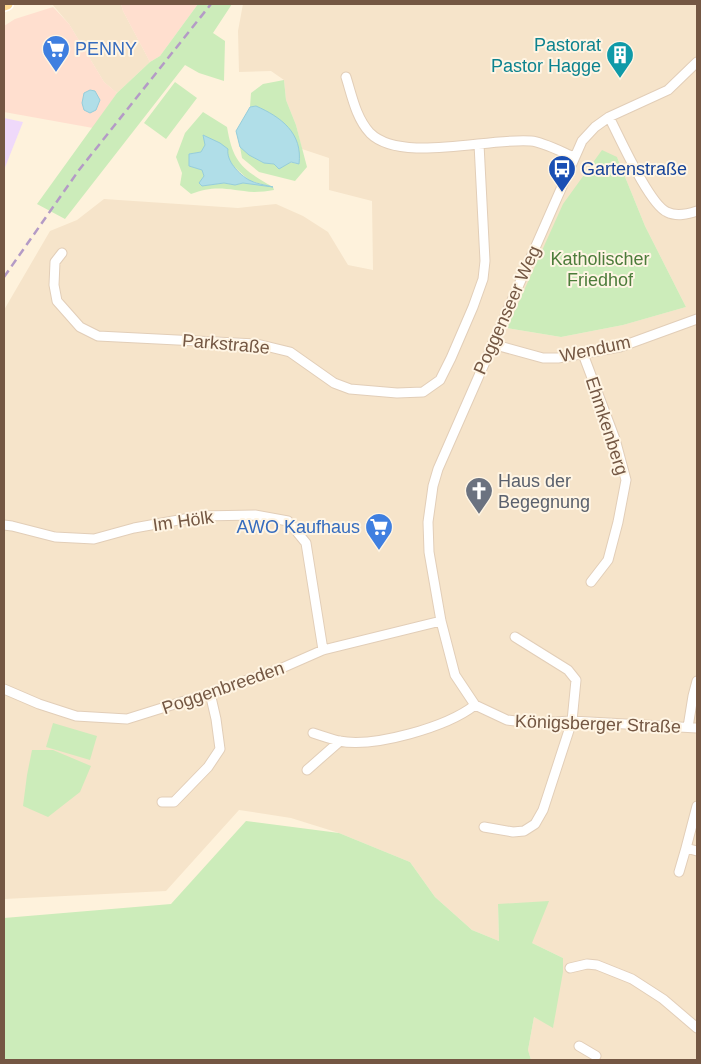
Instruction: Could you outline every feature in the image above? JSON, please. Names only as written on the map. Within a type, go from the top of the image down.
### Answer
[{"type":"street","name":"Poggenseer Weg","points":[[441,621],[428,542],[430,504],[438,469],[574,157],[582,141],[595,127],[609,117],[668,90],[697,62]]},
{"type":"street","points":[[346,77],[357,112],[370,133],[387,144],[418,148],[532,141],[574,157]]},
{"type":"street","points":[[609,117],[649,192],[661,208],[674,214],[687,214],[697,211]]},
{"type":"street","name":"Parkstraße","points":[[62,253],[55,262],[54,285],[58,302],[80,327],[91,334],[98,336],[257,344],[290,352],[334,383],[350,389],[397,393],[423,392],[440,380],[473,307],[483,278],[485,261],[479,144]]},
{"type":"street","name":"Wendum","points":[[492,344],[543,358],[558,358],[620,347],[697,319]]},
{"type":"street","name":"Ehmkenberg","points":[[583,354],[615,439],[626,480],[608,560],[591,582]]},
{"type":"street","name":"Im Hölk","points":[[4,526],[12,526],[55,537],[94,539],[134,528],[201,516],[256,515],[288,521],[306,543],[323,650]]},
{"type":"street","points":[[313,733],[340,741],[366,741],[396,737],[440,724],[466,712],[475,705],[455,675],[441,621]]},
{"type":"street","name":"Poggenbreeden","points":[[4,689],[39,704],[76,716],[127,719],[282,668],[323,650],[441,621]]},
{"type":"street","points":[[484,827],[518,832],[531,829],[543,810],[572,721],[576,680],[568,670],[515,637]]},
{"type":"street","points":[[692,727],[693,696],[697,681]]},
{"type":"street","points":[[162,802],[174,802],[208,767],[220,749],[210,693]]},
{"type":"street","name":"Königsberger Straße","points":[[475,705],[507,720],[533,723],[572,721],[692,727]]},
{"type":"street","points":[[307,770],[340,741]]},
{"type":"street","points":[[679,872],[697,806]]},
{"type":"street","points":[[686,848],[697,851]]},
{"type":"street","points":[[570,968],[587,964],[597,965],[632,979],[663,999],[697,1028]]},
{"type":"street","points":[[578,1046],[598,1059]]},
{"type":"shaded area","points":[[52,4],[121,4],[150,62],[117,93],[104,82],[69,24]]},
{"type":"shaded area","points":[[121,4],[198,4],[160,56],[150,62]]},
{"type":"shaded area","points":[[243,4],[697,4],[697,1060],[531,1060],[528,1050],[534,1017],[553,1027],[563,958],[532,943],[498,904],[499,941],[472,930],[435,897],[410,862],[339,833],[291,818],[239,810],[166,891],[4,899],[4,310],[50,231],[77,220],[104,199],[238,208],[276,204],[303,216],[328,232],[348,265],[373,270],[372,201],[329,190],[329,158],[302,149],[296,125],[286,100],[284,80],[271,71],[239,72],[238,31]],"holes":[[[617,157],[645,226],[686,307],[623,325],[561,337],[507,328]]]},
{"type":"shaded area","points":[[53,7],[69,24],[104,82],[117,93],[93,128],[4,112],[4,26],[15,19]]},
{"type":"shaded area","points":[[4,118],[23,122],[4,170]]},
{"type":"green space","points":[[198,4],[232,4],[213,33],[225,41],[224,81],[199,73],[185,65],[65,219],[37,204],[117,93],[150,62],[160,56]]},
{"type":"green space","points":[[284,80],[286,100],[296,125],[307,167],[295,181],[259,172],[242,158],[240,147],[265,163],[298,164],[256,106],[250,107],[251,93],[263,84]]},
{"type":"green space","points":[[175,82],[197,98],[166,139],[144,123]]},
{"type":"green space","points":[[203,112],[227,127],[232,149],[241,164],[246,170],[273,187],[274,190],[254,192],[215,188],[191,194],[180,185],[182,173],[176,157],[185,133]],"holes":[[[203,135],[227,154],[230,163],[250,181],[269,186],[243,183],[202,186],[204,176],[202,170],[189,166],[189,154],[201,152],[206,145]]]},
{"type":"green space","name":"Katholischer Friedhof","points":[[602,150],[617,157],[645,226],[686,307],[623,325],[561,337],[507,328],[563,204]]},
{"type":"green space","points":[[53,723],[97,736],[90,760],[46,747]]},
{"type":"green space","points":[[32,750],[53,750],[91,766],[80,792],[48,817],[23,806]]},
{"type":"green space","points":[[246,821],[339,833],[410,862],[435,897],[472,930],[499,941],[498,904],[549,901],[532,943],[563,958],[563,972],[553,1028],[534,1017],[528,1050],[531,1060],[4,1060],[4,918],[171,904]]},
{"type":"water","points":[[90,90],[95,91],[100,100],[96,110],[90,113],[84,110],[82,103],[84,93]]},
{"type":"water","points":[[256,106],[282,121],[294,135],[299,153],[299,164],[291,162],[279,169],[274,164],[264,163],[249,155],[240,147],[236,131],[250,107]]},
{"type":"water","points":[[203,135],[228,149],[229,158],[237,171],[249,180],[273,187],[243,183],[202,186],[199,183],[204,176],[202,170],[189,166],[189,154],[201,152],[205,145]]},
{"type":"railway","points":[[4,277],[79,170],[211,4]]},
{"type":"place","name":"PENNY","points":[[56,73]]},
{"type":"place","name":"Pastorat Pastor Hagge","points":[[620,79]]},
{"type":"place","name":"Gartenstraße","points":[[562,193]]},
{"type":"place","name":"Haus der Begegnung","points":[[479,515]]},
{"type":"place","name":"AWO Kaufhaus","points":[[379,551]]}]
